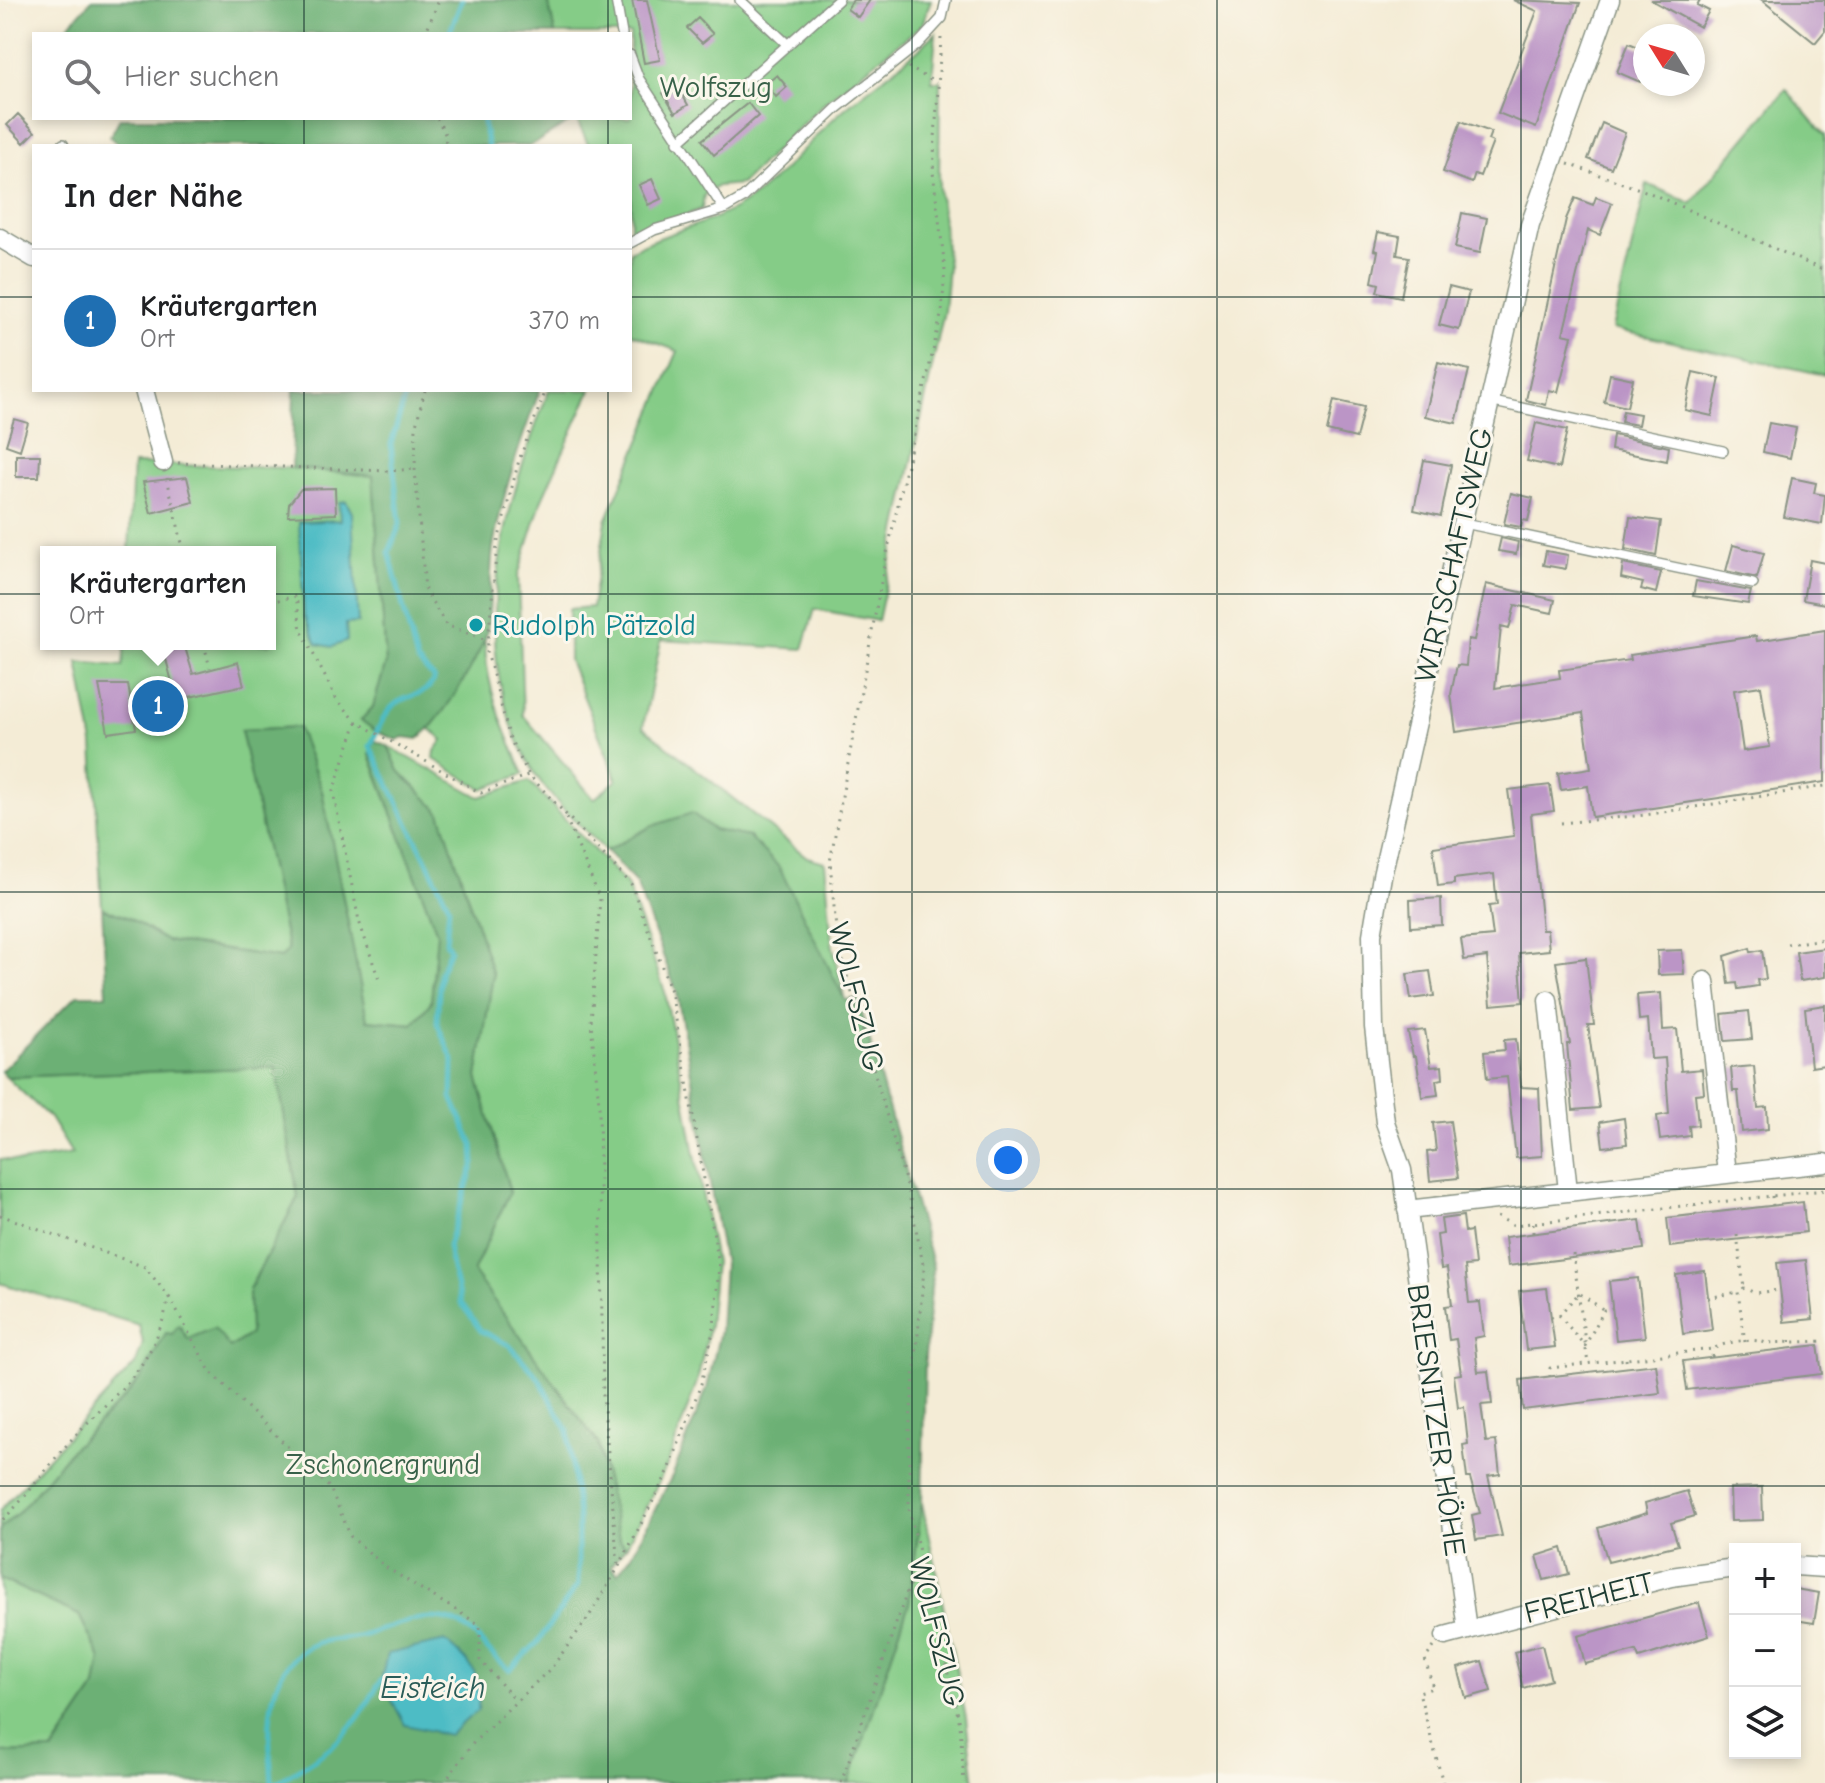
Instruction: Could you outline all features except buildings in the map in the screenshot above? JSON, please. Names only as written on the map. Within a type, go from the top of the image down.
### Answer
[{"type":"street","name":"WIRTSCHAFTSWEG","points":[[1385,1122],[1374,1027],[1372,935],[1393,819],[1464,523],[1530,225],[1610,0]]},
{"type":"street","points":[[0,238],[32,257]]},
{"type":"street","points":[[145,392],[163,462]]},
{"type":"street","points":[[1705,981],[1727,1173]]},
{"type":"street","points":[[1548,1000],[1568,1191]]},
{"type":"street","name":"BRIESNITZER HÖHE","points":[[1385,1122],[1402,1170],[1467,1629]]},
{"type":"street","points":[[1407,1210],[1825,1163]]},
{"type":"street","points":[[1801,1566],[1825,1568]]},
{"type":"street","name":"FREIHEIT","points":[[1445,1636],[1671,1577],[1729,1569]]},
{"type":"lane","points":[[616,0],[622,32]]},
{"type":"lane","points":[[740,0],[788,45]]},
{"type":"lane","points":[[678,142],[838,0]]},
{"type":"lane","points":[[632,242],[654,230],[724,209],[766,180],[837,108],[897,62],[942,18],[946,0]]},
{"type":"lane","points":[[632,60],[639,79],[724,209]]},
{"type":"lane","points":[[1489,401],[1723,451]]},
{"type":"lane","points":[[1464,523],[1753,584]]},
{"type":"path","points":[[426,32],[439,0]]},
{"type":"path","name":"WOLFSZUG","points":[[942,18],[933,172],[945,268],[942,311],[884,566],[830,862],[837,940],[909,1194],[924,1269],[909,1432],[909,1509],[918,1559],[960,1724],[964,1783]]},
{"type":"path","points":[[897,62],[937,83]]},
{"type":"path","points":[[438,120],[446,136],[445,144]]},
{"type":"path","points":[[1553,159],[1648,192],[1825,271]]},
{"type":"path","points":[[424,392],[416,425],[415,469],[425,590],[446,625],[489,641]]},
{"type":"path","points":[[444,1783],[474,1742],[552,1667],[588,1618],[618,1568],[669,1470],[701,1384],[714,1327],[719,1265],[671,991],[631,884],[529,775],[510,739],[487,652],[497,545],[519,460],[545,392]]},
{"type":"path","points":[[183,546],[163,462],[388,471],[415,469]]},
{"type":"path","points":[[276,601],[296,596],[301,630],[336,698],[357,722],[371,732],[481,793],[529,775]]},
{"type":"path","points":[[206,650],[210,668]]},
{"type":"path","points":[[357,722],[333,791],[359,921],[380,983]]},
{"type":"path","points":[[1561,823],[1645,815],[1825,786]]},
{"type":"path","points":[[565,814],[600,899],[591,1022],[599,1104],[603,1396],[618,1568]]},
{"type":"path","points":[[1787,944],[1825,939]]},
{"type":"path","points":[[1479,1202],[1502,1222],[1514,1225],[1825,1190]]},
{"type":"path","points":[[1772,1196],[1773,1206]]},
{"type":"path","points":[[1695,1205],[1696,1214]]},
{"type":"path","points":[[1609,1214],[1611,1224]]},
{"type":"path","points":[[0,1215],[145,1267],[169,1297],[210,1371],[330,1488],[351,1537],[387,1568],[480,1625],[480,1660],[516,1701]]},
{"type":"path","points":[[1533,1223],[1533,1234]]},
{"type":"path","points":[[1737,1235],[1744,1288]]},
{"type":"path","points":[[1573,1254],[1588,1364]]},
{"type":"path","points":[[1744,1288],[1755,1293],[1780,1290]]},
{"type":"path","points":[[1708,1298],[1744,1288]]},
{"type":"path","points":[[1738,1292],[1745,1342]]},
{"type":"path","points":[[1579,1293],[1604,1310]]},
{"type":"path","points":[[1551,1317],[1559,1315],[1579,1293]]},
{"type":"path","points":[[0,1522],[18,1507],[66,1446],[139,1373],[162,1329],[169,1297]]},
{"type":"path","points":[[1585,1346],[1604,1310],[1612,1308]]},
{"type":"path","points":[[1559,1315],[1585,1346]]},
{"type":"path","points":[[1790,1340],[1790,1349]]},
{"type":"path","points":[[1550,1377],[1550,1368],[1713,1349],[1745,1342],[1825,1341]]},
{"type":"path","points":[[1712,1357],[1713,1349]]},
{"type":"path","points":[[1626,1359],[1627,1367]]},
{"type":"path","points":[[841,1783],[918,1559]]},
{"type":"path","points":[[1443,1783],[1419,1692],[1433,1688],[1425,1659],[1445,1636]]},
{"type":"green space","points":[[92,0],[548,0],[555,32],[63,32]]},
{"type":"green space","name":"Wolfszug","points":[[548,0],[931,0],[922,25],[826,101],[741,184],[718,186],[704,195],[702,209],[632,235],[632,144],[588,144],[577,120],[632,120],[632,32],[555,32]]},
{"type":"green space","points":[[936,33],[932,81],[940,81],[939,187],[948,267],[944,311],[878,621],[815,609],[803,649],[661,640],[643,727],[807,857],[825,862],[832,943],[845,1001],[749,837],[652,826],[606,851],[552,796],[536,775],[513,729],[500,682],[495,633],[497,584],[504,534],[517,485],[548,392],[590,392],[542,499],[518,576],[523,715],[594,799],[617,780],[569,660],[569,609],[592,607],[606,521],[678,351],[632,334],[632,250],[720,216],[748,200],[773,180],[842,111]]},
{"type":"green space","points":[[1786,89],[1825,135],[1825,375],[1612,329],[1647,184],[1691,203]]},
{"type":"green space","points":[[119,120],[573,120],[533,144],[118,144],[110,137]]},
{"type":"green space","points":[[294,392],[539,392],[498,522],[492,552],[489,620],[485,639],[447,706],[418,739],[404,737],[397,740],[377,732],[361,720],[373,707],[386,663],[373,476],[292,468]]},
{"type":"green space","points":[[133,464],[292,468],[373,475],[386,663],[373,707],[361,720],[377,732],[370,755],[437,933],[431,1002],[414,1024],[367,1020],[322,791],[298,727],[241,730],[288,950],[281,958],[166,941],[129,918],[102,908],[93,744],[78,662],[123,666],[124,650],[276,650],[276,546],[129,546]]},
{"type":"green space","points":[[481,642],[485,642],[489,676],[498,710],[524,774],[482,789],[434,759],[435,751],[443,740],[430,729],[452,697]]},
{"type":"green space","name":"Zschonergrund","points":[[298,727],[322,791],[367,1020],[413,1024],[431,1002],[437,933],[370,754],[374,740],[388,746],[399,771],[440,812],[493,975],[477,1077],[510,1192],[473,1272],[598,1443],[619,1539],[626,1547],[611,1566],[618,1573],[632,1555],[673,1474],[707,1388],[720,1331],[724,1264],[677,993],[636,883],[606,851],[652,826],[692,813],[714,830],[749,837],[779,867],[845,1000],[858,999],[933,1267],[925,1356],[922,1503],[909,1603],[849,1783],[0,1783],[0,1753],[53,1751],[96,1687],[101,1659],[79,1615],[0,1579],[0,1529],[19,1512],[71,1450],[126,1396],[142,1376],[166,1333],[172,1334],[179,1325],[188,1339],[214,1328],[230,1348],[250,1334],[249,1290],[298,1197],[276,1067],[6,1077],[1,1071],[77,995],[107,995],[102,908],[129,918],[166,941],[281,958],[288,950],[241,730]]},
{"type":"green space","points":[[388,746],[480,797],[529,781],[627,885],[665,992],[715,1262],[709,1326],[697,1382],[667,1465],[626,1547],[619,1539],[598,1443],[472,1272],[510,1192],[477,1077],[493,975],[440,812],[399,771]]},
{"type":"green space","points":[[276,1067],[298,1197],[249,1289],[250,1334],[229,1348],[166,1333],[142,1376],[126,1396],[71,1450],[19,1512],[0,1529],[0,1510],[136,1363],[143,1343],[139,1325],[0,1283],[0,1159],[22,1162],[72,1154],[50,1118],[6,1077]]},
{"type":"green space","points":[[922,1503],[966,1718],[974,1783],[849,1783],[909,1603]]},
{"type":"green space","points":[[0,1579],[79,1615],[101,1659],[96,1687],[52,1751],[0,1753]]},
{"type":"water","points":[[346,501],[352,513],[358,623],[346,624],[347,641],[332,647],[317,644],[304,616],[299,522],[340,520],[339,502]]},
{"type":"water","name":"Eisteich","points":[[445,1641],[473,1670],[479,1697],[478,1710],[449,1735],[405,1725],[381,1680],[387,1654]]},
{"type":"waterway","points":[[450,32],[462,0]]},
{"type":"waterway","points":[[482,120],[488,144]]},
{"type":"waterway","points":[[272,1783],[272,1703],[277,1684],[299,1654],[322,1641],[359,1637],[395,1625],[437,1618],[466,1629],[509,1670],[537,1643],[578,1585],[578,1516],[568,1431],[538,1377],[509,1345],[481,1331],[461,1303],[452,1268],[448,1246],[474,1163],[473,1145],[452,1098],[453,1060],[437,1023],[440,973],[450,949],[446,942],[449,906],[370,746],[389,710],[398,702],[427,689],[434,678],[417,661],[389,552],[400,524],[391,444],[406,392]]},
{"type":"waterway","points":[[276,1783],[338,1741],[358,1717],[381,1680],[385,1681]]},
{"type":"place","name":"Rudolph Pätzold","points":[[476,625]]},
{"type":"place","name":"Kräutergarten","points":[[158,706]]}]
